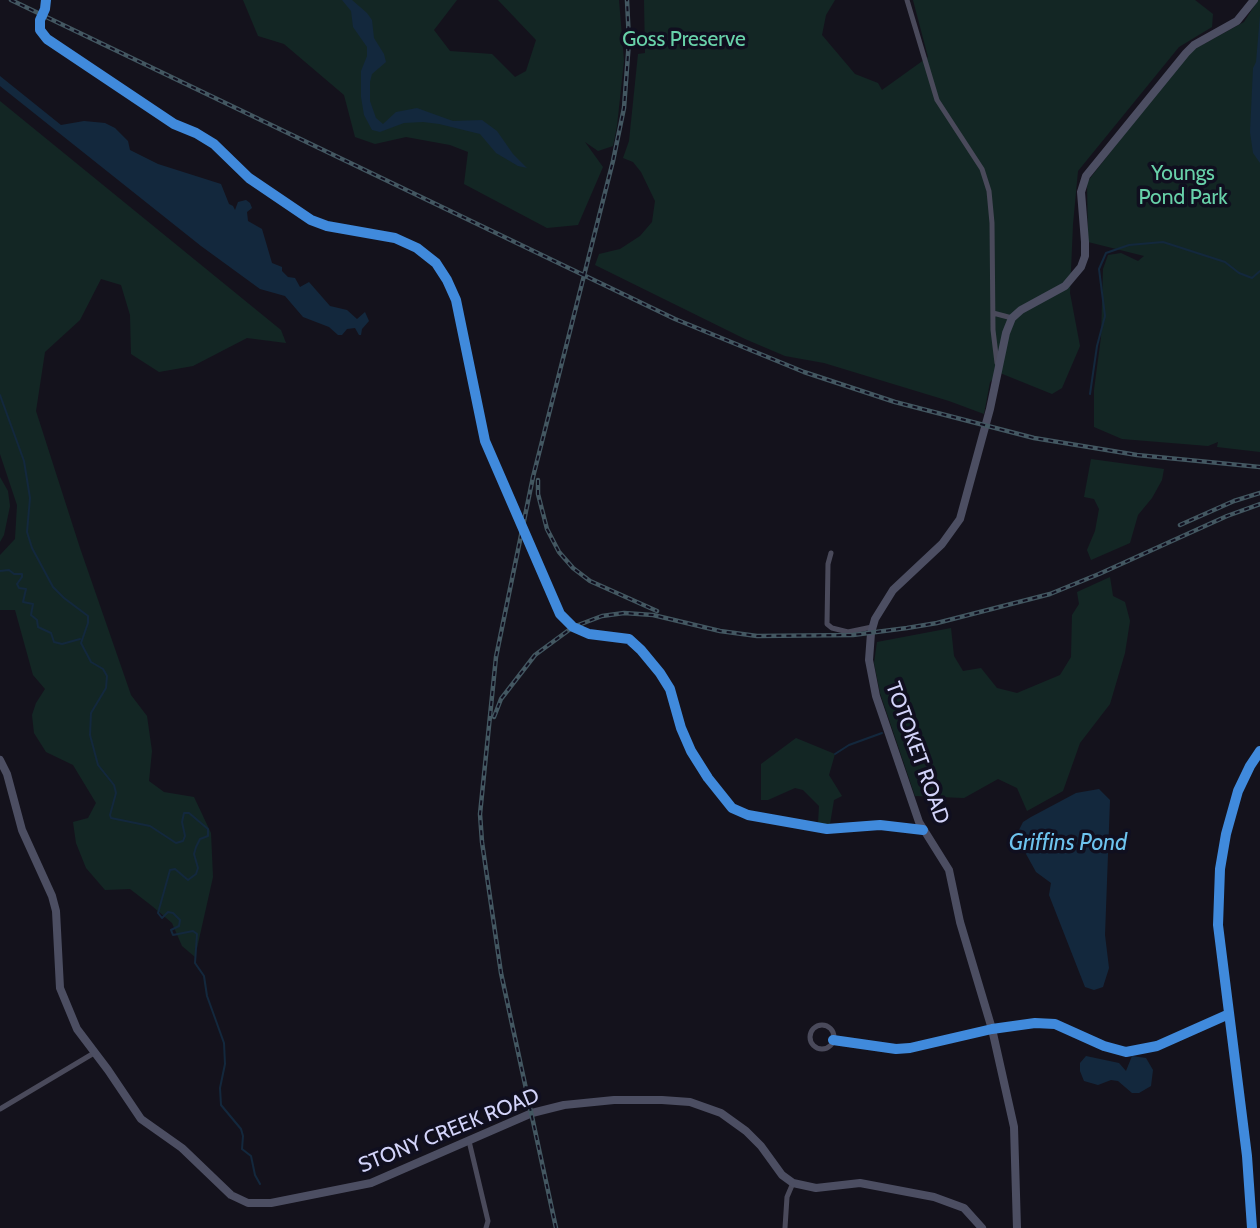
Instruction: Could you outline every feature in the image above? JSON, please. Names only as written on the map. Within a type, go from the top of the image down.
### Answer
[{"type":"main road","points":[[998,367],[1012,318],[1021,310],[1065,286],[1081,267],[1085,256],[1085,242],[1081,192],[1083,182],[1092,169],[1186,53],[1194,45],[1237,21],[1254,0]]},
{"type":"main road","name":"TOTOKET ROAD","points":[[998,367],[990,409],[960,519],[942,544],[893,590],[872,627],[869,652],[872,682],[923,830],[949,870],[960,922],[992,1029],[1015,1135],[1017,1228]]},
{"type":"main road","name":"STONY CREEK ROAD","points":[[0,760],[8,774],[22,831],[56,911],[57,970],[65,1005],[77,1029],[141,1119],[182,1148],[231,1195],[248,1203],[271,1203],[371,1184],[532,1113],[564,1105],[614,1100],[690,1102],[721,1113],[746,1131],[761,1146],[782,1175],[793,1183]]},
{"type":"main road","points":[[793,1183],[816,1188],[860,1183],[934,1197],[964,1208],[982,1228]]},
{"type":"street","points":[[46,0],[40,30],[47,39],[174,124],[214,144],[249,178],[311,220],[327,226],[395,238],[417,247],[436,263],[456,300],[485,441],[560,614],[573,627],[589,634],[628,639],[641,650],[670,689],[691,751],[732,808],[748,816],[827,829],[880,825],[923,830]]},
{"type":"street","name":"TOTOKET ROAD","points":[[907,0],[937,100],[975,157],[989,191],[993,313],[998,367]]},
{"type":"street","points":[[993,313],[1012,318]]},
{"type":"street","points":[[831,553],[828,564],[827,624],[848,632],[872,627]]},
{"type":"street","points":[[1252,1228],[1247,1156],[1218,925],[1220,869],[1226,834],[1238,791],[1260,751]]},
{"type":"street","points":[[833,1040],[906,1048],[1029,1023],[1055,1024],[1104,1046],[1126,1052],[1157,1046],[1228,1014]]},
{"type":"street","points":[[825,1026],[832,1031],[833,1040],[828,1047],[819,1048],[812,1043],[810,1034],[816,1027],[825,1026]]},
{"type":"street","points":[[0,1109],[94,1053]]},
{"type":"street","points":[[469,1141],[488,1221],[486,1228]]},
{"type":"street","points":[[785,1228],[788,1197],[793,1183]]},
{"type":"green space","points":[[243,0],[457,0],[434,30],[450,51],[492,54],[515,77],[526,71],[536,40],[498,0],[619,0],[624,61],[617,126],[613,146],[598,151],[585,142],[603,167],[578,225],[547,228],[464,184],[468,152],[450,145],[406,137],[375,144],[355,137],[344,95],[284,44],[258,36]]},
{"type":"green space","name":"Goss Preserve","points":[[644,0],[835,0],[826,15],[822,35],[855,74],[878,83],[882,90],[928,57],[913,0],[1195,0],[1213,14],[1212,27],[1179,47],[1078,171],[1070,293],[1080,346],[1062,388],[1052,394],[1000,373],[990,382],[984,414],[824,363],[785,356],[595,265],[599,254],[620,249],[640,236],[652,222],[655,201],[641,172],[633,162],[623,158],[629,141],[638,54],[645,53]]},
{"type":"green space","name":"Youngs Pond Park","points":[[1258,0],[1260,452],[1217,447],[1218,442],[1208,446],[1122,439],[1094,427],[1094,390],[1101,337],[1103,269],[1108,255],[1121,253],[1138,261],[1144,256],[1088,242],[1087,182],[1189,52],[1244,22]]},
{"type":"green space","points":[[0,101],[281,330],[286,343],[247,338],[193,366],[159,372],[131,354],[130,315],[121,285],[101,279],[80,320],[45,352],[36,411],[131,695],[147,716],[152,751],[149,781],[164,792],[194,797],[211,833],[213,877],[195,957],[182,946],[172,923],[152,906],[130,889],[105,890],[86,868],[76,843],[73,822],[88,818],[96,803],[73,765],[46,752],[34,733],[32,715],[45,689],[33,675],[15,610],[0,610],[0,555],[15,539],[17,505],[0,454]]},
{"type":"green space","points":[[1091,459],[1164,469],[1162,480],[1152,498],[1138,515],[1130,543],[1091,560],[1087,550],[1095,531],[1099,509],[1094,499],[1084,497]]},
{"type":"green space","points":[[0,477],[8,491],[10,506],[0,542]]},
{"type":"green space","points":[[1110,577],[1113,596],[1125,602],[1130,621],[1125,653],[1110,704],[1080,743],[1063,791],[1027,811],[1017,788],[998,779],[964,798],[915,796],[880,693],[874,663],[877,642],[951,628],[954,656],[963,671],[981,668],[997,688],[1017,693],[1060,675],[1071,657],[1072,615],[1079,604],[1077,592]]},
{"type":"green space","points":[[796,738],[835,754],[829,775],[842,796],[834,800],[830,824],[818,824],[819,806],[803,790],[795,788],[768,800],[761,800],[761,764]]},
{"type":"water","points":[[342,0],[352,0],[367,13],[372,20],[374,38],[384,54],[386,62],[372,74],[370,82],[370,101],[376,118],[383,124],[396,112],[417,108],[453,121],[482,120],[497,131],[527,168],[518,166],[496,153],[480,134],[423,122],[404,123],[380,132],[372,130],[364,115],[361,97],[361,71],[367,56],[367,47],[353,27],[351,11]]},
{"type":"water","points":[[1260,15],[1260,163],[1253,153],[1250,132],[1253,68],[1256,62]]},
{"type":"water","points":[[0,76],[61,125],[84,121],[105,123],[115,128],[128,141],[130,150],[158,164],[221,184],[229,204],[235,210],[238,202],[246,200],[252,208],[247,212],[248,221],[262,229],[272,263],[282,267],[288,277],[295,278],[300,287],[309,282],[330,306],[347,310],[357,319],[365,312],[369,321],[362,329],[361,335],[355,328],[347,329],[342,335],[338,335],[329,327],[303,317],[285,296],[260,289],[201,246],[0,86]]},
{"type":"water","name":"Griffins Pond","points":[[1099,789],[1110,800],[1105,935],[1109,968],[1103,987],[1094,990],[1085,987],[1049,895],[1051,883],[1036,872],[1020,843],[1019,830],[1023,822],[1076,793]]},
{"type":"water","points":[[1086,1056],[1119,1063],[1126,1071],[1132,1056],[1146,1058],[1153,1070],[1151,1086],[1139,1093],[1132,1093],[1118,1081],[1111,1080],[1098,1085],[1084,1081],[1080,1063]]},
{"type":"waterway","points":[[1090,394],[1097,346],[1105,316],[1099,269],[1106,253],[1129,245],[1163,242],[1225,262],[1239,273],[1252,278],[1260,271]]},
{"type":"waterway","points":[[0,395],[24,461],[30,498],[27,532],[32,548],[53,587],[88,616],[81,643],[91,662],[103,669],[107,676],[106,688],[91,713],[90,735],[98,765],[114,785],[116,793],[111,818],[150,826],[176,843],[183,841],[185,836],[182,822],[184,813],[189,813],[208,829],[208,836],[200,839],[194,854],[198,868],[196,874],[188,880],[175,869],[170,870],[158,913],[162,918],[168,912],[173,913],[180,920],[179,926],[171,930],[173,935],[193,931],[197,934],[195,963],[204,976],[207,996],[224,1043],[221,1105],[241,1129],[242,1149],[251,1156],[260,1184]]},
{"type":"waterway","points":[[0,571],[9,570],[14,574],[22,574],[17,584],[19,588],[26,589],[23,602],[33,604],[31,615],[37,620],[38,627],[51,633],[54,642],[62,644],[80,639]]},
{"type":"waterway","points":[[835,754],[849,745],[882,733]]},
{"type":"railway","points":[[11,0],[675,319],[804,372],[895,402],[1034,438],[1137,455],[1260,467]]},
{"type":"railway","points":[[556,1228],[501,973],[480,814],[496,657],[533,477],[624,108],[629,41],[627,0]]},
{"type":"railway","points":[[538,480],[538,494],[547,529],[559,552],[573,568],[590,581],[657,611]]},
{"type":"railway","points":[[1180,525],[1234,501],[1260,493]]},
{"type":"railway","points":[[494,717],[501,699],[535,655],[573,627],[602,616],[624,613],[653,615],[720,631],[757,636],[853,635],[937,623],[1050,594],[1260,504]]},
{"type":"cycle path","points":[[46,0],[40,30],[47,39],[174,124],[214,144],[249,178],[311,220],[327,226],[395,238],[417,248],[436,263],[456,300],[485,441],[560,614],[573,627],[589,634],[629,639],[641,650],[670,689],[691,751],[732,808],[748,815],[827,829],[880,825],[923,830]]},
{"type":"cycle path","points":[[1252,1228],[1247,1156],[1218,925],[1220,869],[1226,834],[1238,791],[1260,751]]},
{"type":"cycle path","points":[[833,1040],[896,1049],[910,1048],[992,1029],[1035,1023],[1055,1024],[1104,1046],[1126,1052],[1157,1046],[1229,1014]]}]
